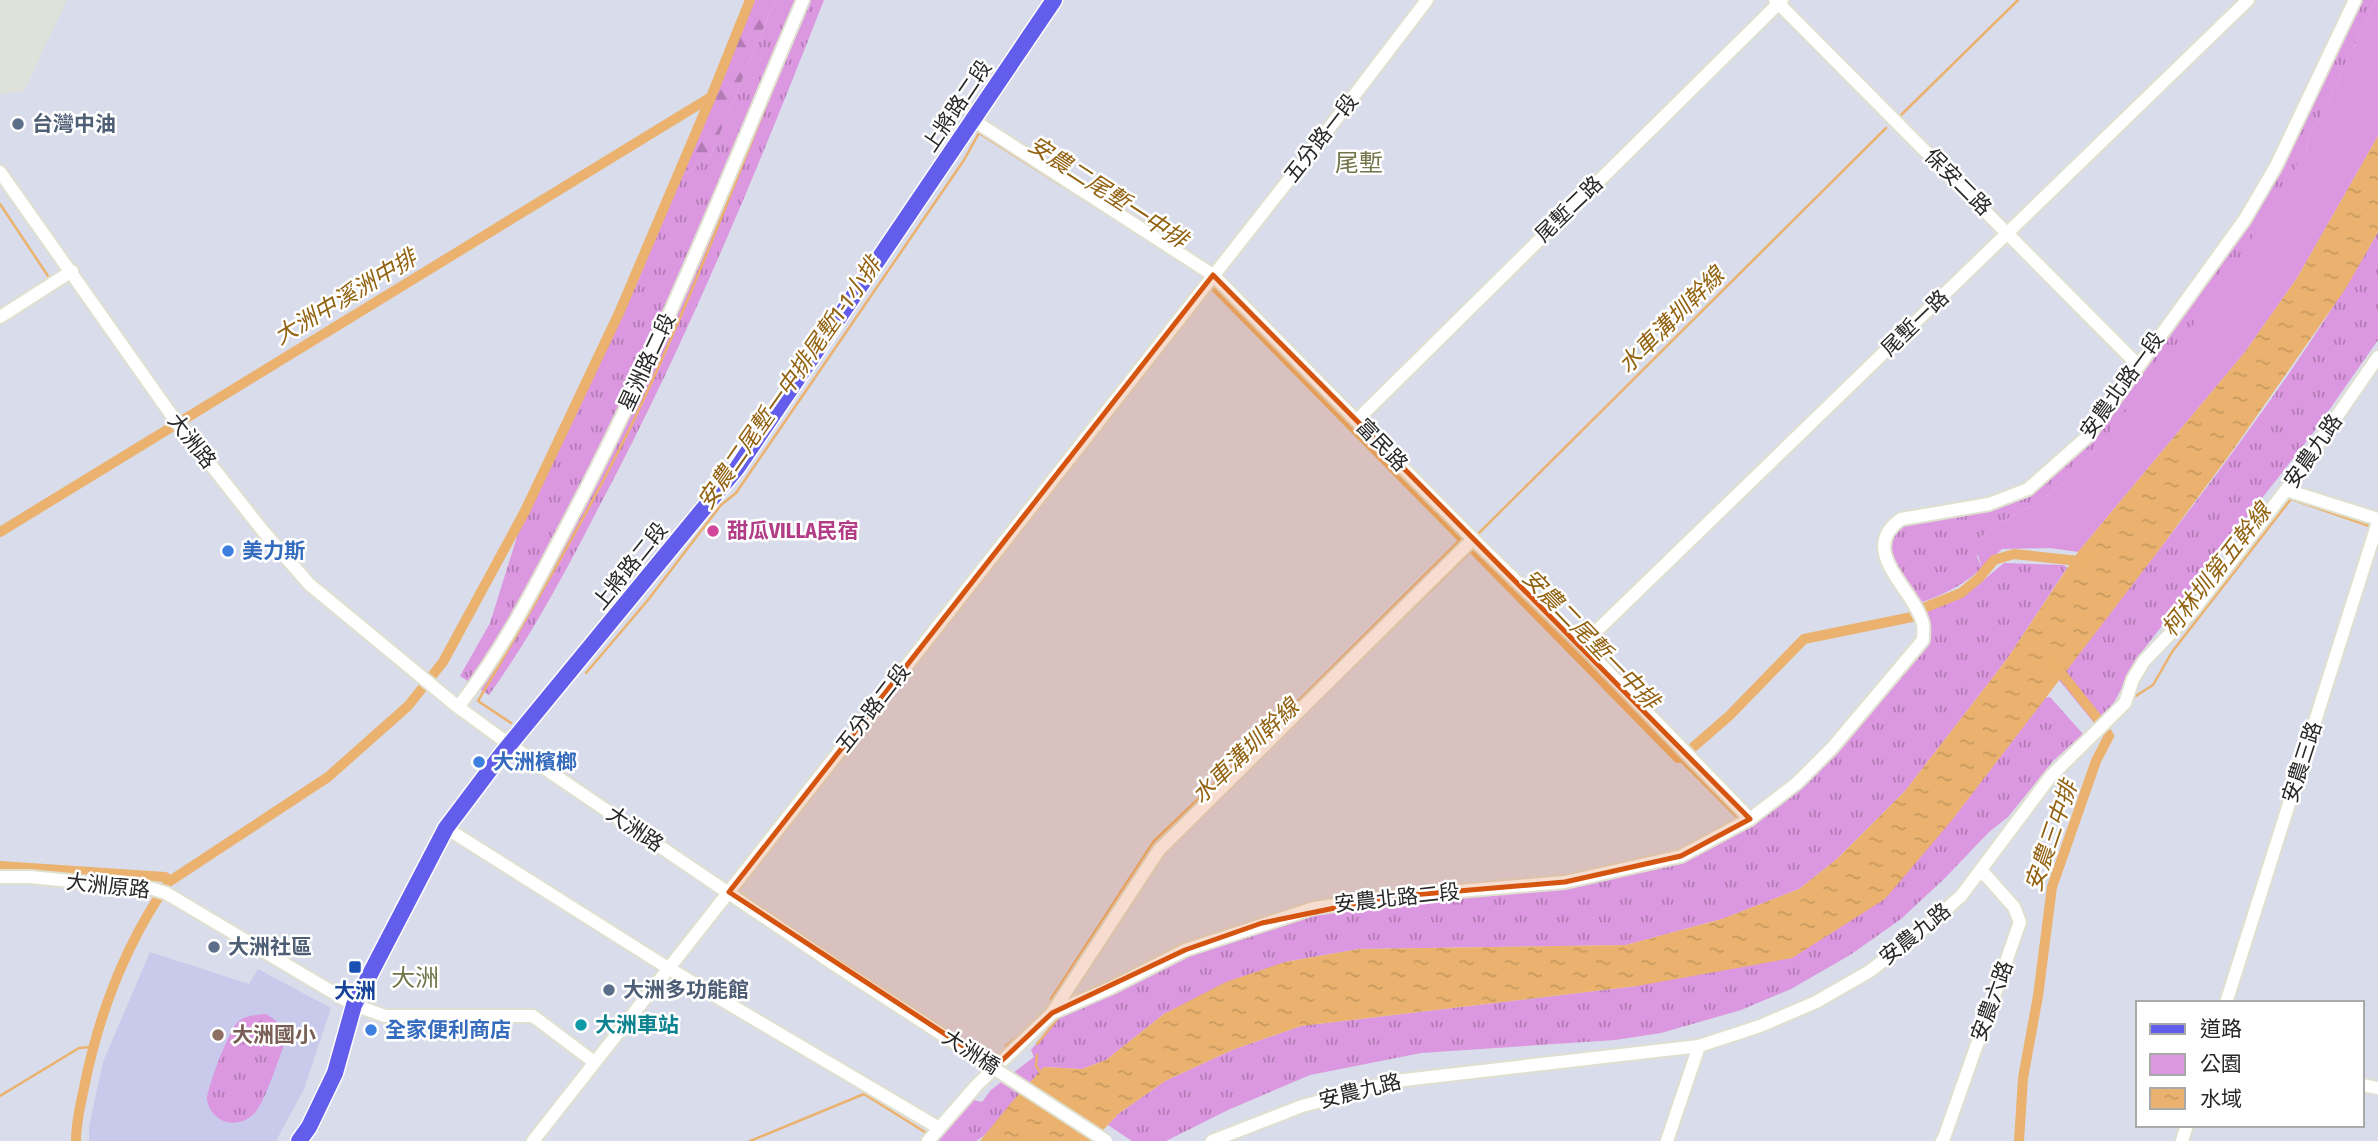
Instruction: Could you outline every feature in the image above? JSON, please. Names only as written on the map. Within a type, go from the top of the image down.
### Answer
[{"type":"main road","name":"上將路二段","points":[[299,1141],[309,1127],[335,1073],[354,1005],[446,828],[510,745],[737,468],[1054,0]]},
{"type":"street","name":"星洲路二段","points":[[458,707],[527,602],[604,455],[669,317],[803,0]]},
{"type":"street","name":"五分路一段","points":[[1213,275],[1317,145],[1427,0]]},
{"type":"street","name":"尾塹一路","points":[[1582,645],[2248,0]]},
{"type":"street","name":"安農北路一段","points":[[1750,819],[1797,783],[1832,748],[1923,640],[1924,625],[1917,608],[1890,568],[1882,545],[1889,527],[1900,519],[1989,504],[2028,489],[2088,436],[2245,219],[2276,166],[2355,0]]},
{"type":"street","name":"保安二路","points":[[1779,1],[2138,365]]},
{"type":"street","name":"尾塹二路","points":[[1357,419],[1779,1]]},
{"type":"street","name":"富民路","points":[[973,120],[1213,275],[1473,539],[1582,645],[1750,819]]},
{"type":"street","name":"大洲路","points":[[0,172],[170,413],[309,584],[458,707],[510,745],[835,965]]},
{"type":"street","points":[[0,317],[72,271]]},
{"type":"street","name":"五分路二段","points":[[533,1141],[1213,275]]},
{"type":"street","name":"安農九路","points":[[1212,1141],[1302,1106],[1395,1081],[1699,1046],[1760,1026],[1816,1002],[1870,971],[1919,933],[1961,895],[1982,871],[2051,776],[2125,703],[2133,679],[2144,661],[2194,608],[2286,490],[2378,356]]},
{"type":"street","points":[[2286,490],[2378,520]]},
{"type":"street","name":"安農三路","points":[[2227,1001],[2378,520]]},
{"type":"street","points":[[928,1141],[976,1085],[1052,1013],[1159,850],[1473,539]]},
{"type":"street","name":"安農北路二段","points":[[1052,1013],[1110,988],[1185,950],[1314,908],[1388,897],[1565,883],[1681,856],[1750,819]]},
{"type":"street","points":[[446,828],[668,968],[939,1128]]},
{"type":"street","name":"安農六路","points":[[1942,1141],[2020,922],[2014,907],[1982,871]]},
{"type":"street","name":"大洲原路","points":[[0,877],[30,877],[138,887],[166,893],[354,1005]]},
{"type":"street","name":"大洲橋","points":[[835,965],[1106,1141]]},
{"type":"street","points":[[354,1005],[385,1016],[533,1016],[594,1062]]},
{"type":"street","points":[[1667,1141],[1699,1046]]},
{"type":"highlighted area","points":[[1213,275],[1750,819],[1681,856],[1565,882],[1388,897],[1262,923],[1185,950],[1052,1013],[995,1067],[729,892]]},
{"type":"shaded area","points":[[0,0],[67,0],[24,91],[0,94]]},
{"type":"shaded area","name":"大洲國小","points":[[150,952],[249,984],[258,969],[331,1008],[304,1089],[276,1141],[89,1141],[89,1127],[103,1062]]},
{"type":"green space","points":[[750,0],[775,0],[711,155],[675,182]]},
{"type":"green space","points":[[775,0],[824,0],[747,192],[663,380],[562,577],[520,649],[489,695],[460,676],[490,623],[525,511],[619,313],[675,182],[711,155]]},
{"type":"green space","points":[[2355,0],[2376,0],[2322,115],[2310,133],[2306,151],[2220,290],[2094,452],[2067,481],[1982,536],[1977,557],[1982,568],[1974,575],[1950,590],[1914,605],[1890,568],[1889,527],[2028,489],[2088,436],[2245,219]]},
{"type":"green space","points":[[2376,0],[2378,136],[2297,278],[2245,352],[2078,552],[2050,548],[2002,549],[1982,568],[1976,549],[1982,536],[2067,481],[2094,452],[2220,290],[2306,151],[2310,133],[2322,115]]},
{"type":"green space","points":[[2378,232],[2378,340],[2313,433],[2140,654],[2111,708],[2095,724],[2059,680],[2267,405],[2306,349]]},
{"type":"green space","points":[[2004,563],[2064,565],[2067,568],[2007,659],[1905,791],[1837,859],[1799,889],[1722,919],[1626,945],[1359,949],[1285,962],[1164,1014],[1106,1060],[1082,1069],[1044,1067],[984,1136],[976,1141],[937,1141],[970,1099],[982,1102],[991,1090],[1034,1057],[1031,1050],[1055,1021],[1110,988],[1185,950],[1315,908],[1565,882],[1681,856],[1797,783],[1923,640],[1919,614],[1948,603],[1974,588]]},
{"type":"green space","points":[[2050,697],[2083,734],[2053,761],[2008,817],[1989,832],[1901,919],[1850,955],[1791,989],[1741,1010],[1661,1033],[1615,1040],[1421,1053],[1310,1075],[1228,1110],[1166,1141],[1132,1141],[1108,1125],[1118,1114],[1165,1081],[1232,1050],[1301,1026],[1637,986],[1952,820],[2045,698]]},
{"type":"green space","points":[[266,1014],[280,1026],[284,1040],[268,1088],[251,1117],[236,1123],[221,1120],[210,1108],[207,1100],[223,1049],[239,1021]]},
{"type":"water","points":[[2378,136],[2378,232],[2346,288],[2233,450],[2159,550],[1952,820],[1885,899],[1792,958],[1637,986],[1301,1026],[1232,1050],[1165,1081],[1118,1114],[1093,1141],[980,1141],[1044,1067],[1082,1069],[1106,1060],[1164,1014],[1226,982],[1285,962],[1359,949],[1626,945],[1722,919],[1799,889],[1837,859],[1905,791],[2007,659],[2078,552],[2245,352],[2297,278]]},
{"type":"waterway","points":[[0,866],[165,877],[170,881],[328,777],[408,706],[443,662],[525,511],[619,313],[750,0]]},
{"type":"waterway","points":[[1898,118],[2018,0]]},
{"type":"waterway","points":[[511,723],[478,701],[578,528],[633,422],[691,291],[781,68]]},
{"type":"waterway","name":"大洲中溪洲中排","points":[[0,532],[711,97]]},
{"type":"waterway","name":"水車溝圳幹線","points":[[1479,533],[1886,128]]},
{"type":"waterway","name":"安農二尾塹一中排尾塹1-1小排","points":[[586,673],[648,600],[721,505],[736,493],[964,160],[979,133],[1126,226]]},
{"type":"waterway","points":[[0,204],[50,279]]},
{"type":"waterway","points":[[1215,287],[1462,538]]},
{"type":"waterway","name":"柯林圳第五幹線","points":[[2131,699],[2153,685],[2172,652],[2291,499],[2372,527]]},
{"type":"waterway","points":[[1051,999],[1154,841],[1462,538]]},
{"type":"waterway","name":"安農二尾塹一中排","points":[[1473,549],[1678,758]]},
{"type":"waterway","name":"水車溝圳幹線","points":[[1264,754],[1472,550]]},
{"type":"waterway","name":"安農二尾塹一中排","points":[[1926,607],[1961,593],[1979,578],[1994,560],[2014,554],[2079,561],[2084,559]]},
{"type":"waterway","name":"安農二尾塹一中排","points":[[1691,749],[1729,716],[1804,639],[1912,617]]},
{"type":"waterway","name":"安農三中排","points":[[2019,1141],[2023,1078],[2038,996],[2052,887],[2096,761],[2109,736],[2054,664]]},
{"type":"waterway","points":[[1678,758],[1738,818]]},
{"type":"waterway","points":[[76,1141],[78,1114],[105,1009],[138,933],[166,886]]},
{"type":"waterway","name":"水車溝圳幹線","points":[[1037,1044],[1058,1018]]},
{"type":"waterway","points":[[1006,1046],[1022,1033]]},
{"type":"waterway","points":[[0,1096],[79,1048],[92,1047]]},
{"type":"waterway","name":"水車溝圳幹線","points":[[1037,1055],[1036,1066],[1041,1073]]},
{"type":"waterway","points":[[750,1141],[864,1094],[928,1134]]},
{"type":"place","name":"台灣中油","points":[[18,124]]},
{"type":"place","name":"甜瓜VILLA民宿","points":[[713,531]]},
{"type":"place","name":"美力斯","points":[[228,551]]},
{"type":"place","name":"大洲檳榔","points":[[479,762]]},
{"type":"place","name":"大洲社區","points":[[214,947]]},
{"type":"place","name":"大洲","points":[[355,967]]},
{"type":"place","name":"大洲多功能館","points":[[609,990]]},
{"type":"place","name":"大洲車站","points":[[581,1025]]},
{"type":"place","name":"全家便利商店","points":[[371,1030]]},
{"type":"place","name":"大洲國小","points":[[218,1035]]},
{"type":"district","name":"尾塹","points":[[1359,163]]},
{"type":"district","name":"大洲","points":[[415,978]]}]
